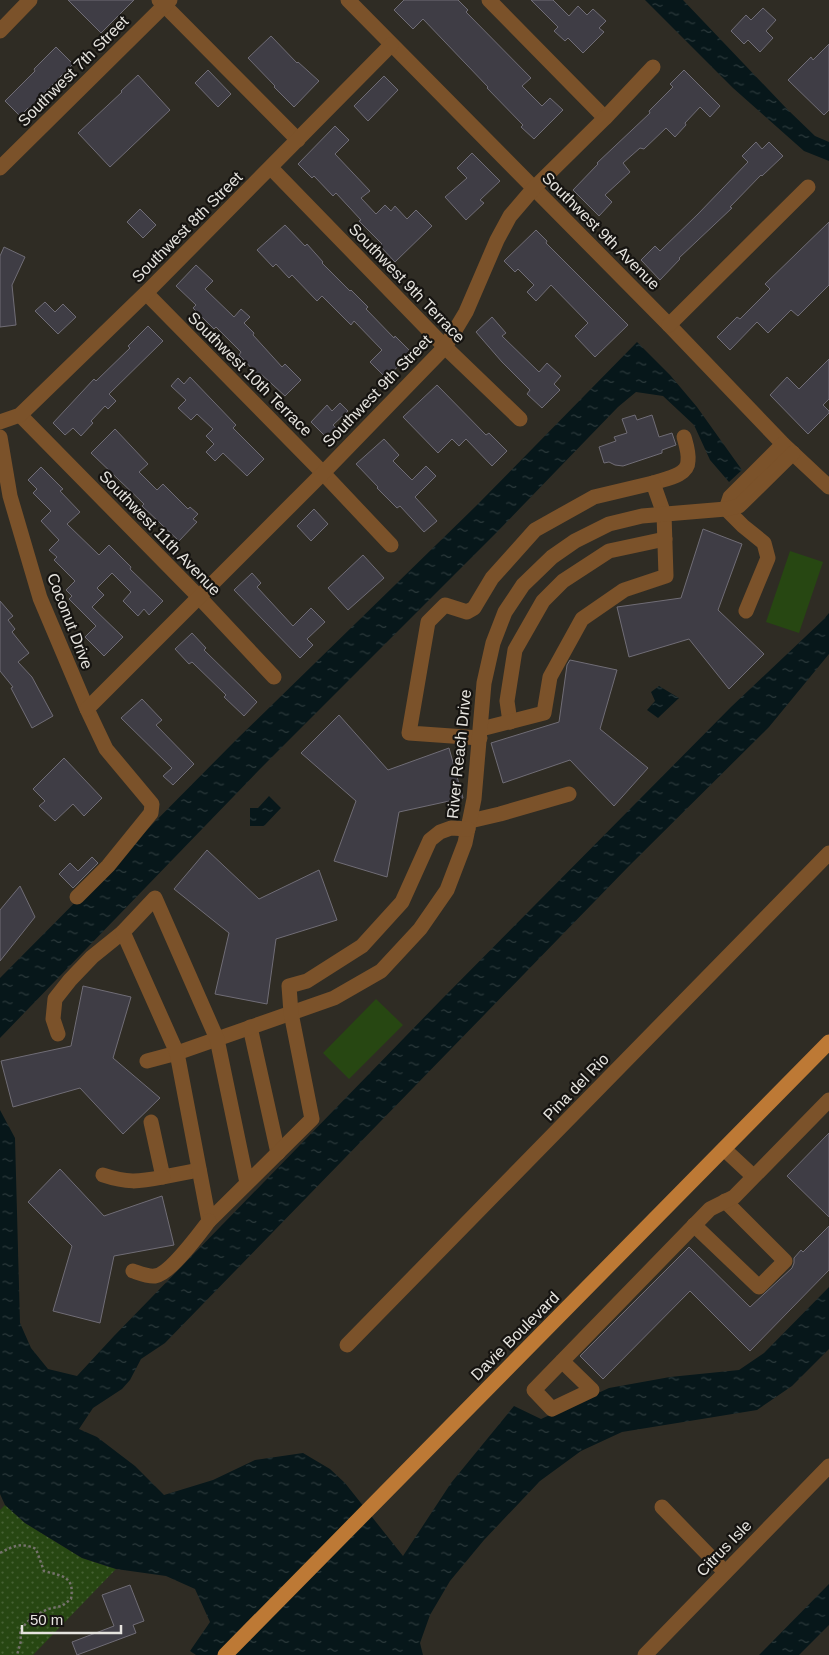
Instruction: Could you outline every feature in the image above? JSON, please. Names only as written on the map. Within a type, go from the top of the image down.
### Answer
[{"type":"main road","name":"Davie Boulevard","points":[[225,1655],[829,1042]]},
{"type":"street","points":[[0,31],[30,0]]},
{"type":"street","name":"Southwest 9th Avenue","points":[[348,0],[829,488]]},
{"type":"street","points":[[489,0],[605,118]]},
{"type":"street","points":[[164,2],[298,140]]},
{"type":"street","name":"Southwest 7th Street","points":[[0,168],[164,2]]},
{"type":"street","name":"Southwest 8th Street","points":[[0,422],[20,415],[146,293],[391,45]]},
{"type":"street","name":"Southwest 9th Street","points":[[87,709],[323,473],[444,347],[466,312],[497,240],[510,216],[534,188],[605,118],[653,67]]},
{"type":"street","name":"Southwest 9th Terrace","points":[[271,168],[444,347],[520,419]]},
{"type":"street","points":[[670,325],[808,187]]},
{"type":"street","name":"Southwest 10th Terrace","points":[[146,293],[391,545]]},
{"type":"street","name":"Southwest 11th Avenue","points":[[20,415],[199,597],[274,677]]},
{"type":"street","name":"Coconut Drive","points":[[0,437],[10,496],[40,598],[106,749],[152,804],[151,813],[108,866],[77,897]]},
{"type":"street","points":[[653,483],[664,514],[666,576],[624,590],[582,619],[550,677],[544,712],[510,722],[480,734],[409,733],[428,622],[445,605],[467,612],[474,608],[492,578],[536,530],[594,497],[653,483],[683,472],[687,467],[688,461],[684,437]]},
{"type":"street","points":[[746,611],[768,558],[764,543],[742,526],[726,509],[730,497],[788,448]]},
{"type":"street","points":[[818,476],[829,465]]},
{"type":"street","name":"River Reach Drive","points":[[147,1061],[177,1053],[334,998],[381,971],[420,929],[447,890],[465,844],[474,799],[484,683],[493,643],[505,612],[524,585],[552,557],[575,541],[609,524],[642,516],[726,509]]},
{"type":"street","points":[[510,722],[507,701],[515,650],[544,601],[563,581],[610,551],[664,539]]},
{"type":"street","points":[[133,1271],[154,1277],[162,1274],[186,1250],[209,1221],[312,1119],[291,1013],[289,986],[307,981],[362,946],[402,902],[430,840],[440,832],[569,794]]},
{"type":"street","name":"Pina del Rio","points":[[347,1345],[829,854]]},
{"type":"street","points":[[58,1034],[53,1019],[55,999],[92,957],[123,932],[155,898],[217,1039],[247,1183]]},
{"type":"street","points":[[123,932],[177,1053],[209,1221]]},
{"type":"street","points":[[250,1027],[278,1153]]},
{"type":"street","points":[[562,1361],[694,1224],[710,1209],[734,1197],[829,1100]]},
{"type":"street","points":[[150,1122],[163,1177]]},
{"type":"street","points":[[724,1149],[753,1176]]},
{"type":"street","points":[[103,1175],[124,1181],[138,1182],[199,1170]]},
{"type":"street","points":[[694,1224],[759,1287],[785,1261],[725,1201]]},
{"type":"street","name":"Citrus Isle","points":[[645,1655],[829,1466]]},
{"type":"street","points":[[662,1507],[725,1572]]},
{"type":"path","points":[[0,1552],[15,1546],[27,1545],[36,1549],[44,1571],[59,1573],[67,1578],[73,1590],[71,1600],[62,1606],[48,1609],[32,1617],[20,1630],[21,1641],[17,1655]]},
{"type":"green space","points":[[790,551],[823,562],[799,633],[766,622]]},
{"type":"green space","points":[[376,999],[403,1025],[349,1079],[323,1053]]},
{"type":"green space","points":[[5,1505],[25,1523],[82,1558],[116,1569],[33,1655],[0,1655],[0,1510]]},
{"type":"water","points":[[645,0],[683,0],[787,109],[815,136],[829,142],[829,161],[804,151],[733,88]]},
{"type":"water","points":[[637,342],[670,375],[697,407],[742,470],[729,482],[710,460],[694,425],[663,396],[636,392],[618,407],[498,531],[260,769],[0,1038],[0,978],[237,739],[477,505]]},
{"type":"water","points":[[829,613],[829,654],[769,727],[629,866],[165,1343],[141,1359],[130,1380],[122,1389],[93,1408],[79,1429],[97,1437],[135,1466],[164,1495],[213,1480],[255,1460],[303,1453],[330,1469],[345,1483],[403,1556],[451,1483],[514,1406],[541,1419],[609,1388],[670,1377],[739,1370],[764,1353],[829,1287],[829,1349],[792,1386],[757,1410],[622,1432],[581,1451],[540,1481],[484,1540],[450,1581],[430,1615],[420,1643],[423,1655],[196,1655],[190,1651],[210,1622],[195,1589],[166,1576],[116,1569],[82,1558],[25,1523],[5,1505],[0,1494],[0,1110],[15,1138],[20,1323],[31,1348],[48,1369],[77,1376],[440,1001],[731,707]]},
{"type":"water","points":[[659,686],[679,698],[658,718],[647,710],[655,701],[651,692]]},
{"type":"water","points":[[269,796],[281,808],[264,826],[250,826],[250,808],[258,808]]},
{"type":"water","points":[[829,1584],[829,1625],[799,1655],[759,1655]]},
{"type":"building","points":[[68,0],[134,0],[101,33]]},
{"type":"building","points":[[404,0],[458,0],[468,10],[466,12],[531,78],[522,86],[542,106],[550,98],[563,110],[534,139],[521,127],[523,125],[488,87],[423,19],[413,29],[394,10]]},
{"type":"building","points":[[531,0],[553,0],[569,16],[578,6],[587,15],[593,9],[606,21],[599,28],[604,32],[583,53],[568,38],[565,41],[554,31],[558,27]]},
{"type":"building","points":[[763,8],[776,20],[766,31],[773,38],[760,52],[748,40],[744,44],[731,31],[746,15],[751,20]]},
{"type":"building","points":[[271,36],[297,63],[319,81],[294,107],[248,58]]},
{"type":"building","points":[[829,44],[829,110],[824,115],[788,80],[811,57],[813,60]]},
{"type":"building","points":[[56,47],[73,64],[37,100],[39,102],[31,110],[28,108],[20,116],[5,101]]},
{"type":"building","points":[[208,70],[231,94],[218,107],[195,83]]},
{"type":"building","points":[[684,70],[720,106],[710,117],[700,107],[675,137],[666,128],[644,149],[640,148],[623,163],[630,172],[605,195],[612,202],[599,216],[573,190],[597,163],[650,113],[649,111],[673,87],[670,84]]},
{"type":"building","points":[[138,75],[170,110],[110,167],[78,133]]},
{"type":"building","points":[[384,76],[398,90],[368,121],[354,106]]},
{"type":"building","points":[[335,126],[349,140],[335,154],[370,191],[361,198],[376,214],[385,205],[391,211],[395,206],[407,219],[416,210],[432,226],[395,262],[380,246],[382,244],[359,221],[361,220],[336,193],[333,196],[314,176],[312,178],[298,164]]},
{"type":"building","points":[[756,142],[762,149],[769,142],[783,156],[761,175],[730,207],[732,208],[679,258],[660,280],[641,260],[655,246],[660,251],[698,214],[748,162],[742,156]]},
{"type":"building","points":[[472,153],[500,181],[480,200],[484,203],[466,220],[445,197],[467,178],[457,168]]},
{"type":"building","points":[[140,209],[156,225],[143,238],[127,222]]},
{"type":"building","points":[[829,222],[829,285],[798,316],[791,310],[768,333],[757,322],[730,350],[717,337],[737,317],[740,319],[770,289],[765,284]]},
{"type":"building","points":[[285,225],[305,246],[307,244],[322,263],[368,307],[366,309],[394,338],[395,336],[412,353],[386,378],[370,362],[382,350],[354,321],[351,325],[322,296],[317,301],[292,275],[289,278],[276,264],[273,267],[257,250]]},
{"type":"building","points":[[536,230],[547,241],[546,243],[628,325],[595,357],[575,336],[588,323],[551,285],[536,301],[527,292],[534,285],[518,269],[515,272],[504,261]]},
{"type":"building","points":[[4,247],[25,257],[12,285],[16,325],[0,327],[0,256]]},
{"type":"building","points":[[196,265],[213,281],[205,289],[234,317],[241,309],[250,317],[244,323],[254,333],[253,335],[282,367],[285,364],[301,380],[285,396],[261,374],[259,376],[239,355],[241,352],[216,327],[214,329],[193,308],[196,305],[176,286]]},
{"type":"building","points":[[45,302],[55,312],[63,304],[76,317],[58,334],[35,311]]},
{"type":"building","points":[[492,317],[506,333],[502,336],[539,372],[547,363],[561,376],[554,384],[560,390],[542,408],[527,394],[530,390],[476,332]]},
{"type":"building","points":[[148,326],[163,341],[109,394],[116,401],[108,409],[105,406],[91,421],[93,423],[81,436],[73,428],[65,435],[53,423],[94,379],[96,381],[130,348],[128,346]]},
{"type":"building","points":[[829,359],[829,399],[823,405],[829,413],[808,434],[770,395],[787,377],[799,389]]},
{"type":"building","points":[[190,377],[236,425],[233,428],[264,459],[247,476],[223,453],[215,461],[206,452],[214,444],[206,436],[213,429],[197,414],[191,420],[178,408],[186,400],[171,386],[178,378],[184,384]]},
{"type":"building","points":[[437,385],[486,435],[489,433],[507,451],[492,466],[466,439],[459,446],[452,439],[438,453],[403,417]]},
{"type":"building","points":[[340,403],[348,411],[333,425],[336,428],[327,438],[311,422],[327,405],[332,411]]},
{"type":"building","points":[[635,415],[637,420],[652,415],[659,437],[672,433],[676,445],[662,450],[662,453],[623,466],[609,462],[604,463],[599,447],[616,441],[614,437],[627,433],[622,419]]},
{"type":"building","points":[[115,429],[148,464],[139,472],[157,490],[163,484],[188,509],[190,507],[198,514],[193,519],[197,522],[179,541],[91,453]]},
{"type":"building","points":[[384,439],[399,455],[393,461],[412,480],[426,466],[436,476],[415,497],[437,521],[424,532],[400,506],[397,508],[377,488],[356,464]]},
{"type":"building","points":[[41,467],[63,489],[60,491],[80,512],[67,524],[99,555],[109,545],[131,567],[130,569],[163,601],[149,615],[144,609],[138,616],[123,601],[131,592],[112,573],[97,588],[104,595],[92,607],[123,637],[104,656],[85,637],[96,626],[69,599],[72,596],[66,590],[75,581],[54,560],[57,557],[49,550],[59,540],[41,521],[51,511],[33,493],[37,489],[28,480]]},
{"type":"building","points":[[314,509],[328,524],[311,541],[297,526]]},
{"type":"building","points":[[703,529],[742,544],[718,610],[764,654],[729,689],[689,639],[629,657],[617,607],[681,598]]},
{"type":"building","points":[[363,555],[384,578],[348,610],[328,588]]},
{"type":"building","points":[[252,573],[261,583],[257,587],[293,626],[311,608],[325,622],[307,639],[313,645],[300,658],[234,590]]},
{"type":"building","points":[[0,601],[13,616],[8,620],[15,629],[12,632],[29,653],[18,662],[32,677],[53,716],[32,728],[11,688],[13,687],[0,671]]},
{"type":"building","points":[[192,633],[206,648],[204,650],[257,702],[244,716],[224,697],[226,695],[192,662],[189,664],[175,649]]},
{"type":"building","points":[[570,660],[617,670],[600,729],[648,768],[614,806],[570,760],[503,783],[491,743],[559,722],[567,665]]},
{"type":"building","points":[[142,699],[162,720],[156,725],[194,764],[173,785],[163,776],[172,768],[121,718]]},
{"type":"building","points":[[339,715],[388,770],[449,748],[463,798],[399,812],[387,877],[334,861],[356,801],[301,753]]},
{"type":"building","points":[[64,758],[102,798],[84,816],[73,804],[55,821],[39,806],[45,801],[33,789]]},
{"type":"building","points":[[207,850],[259,899],[319,870],[337,920],[276,939],[267,1004],[215,994],[229,933],[174,889]]},
{"type":"building","points":[[92,857],[98,863],[73,888],[59,874],[70,863],[78,871]]},
{"type":"building","points":[[20,886],[35,917],[0,961],[0,910]]},
{"type":"building","points":[[83,986],[131,997],[113,1058],[160,1098],[123,1134],[80,1088],[13,1107],[1,1061],[71,1046]]},
{"type":"building","points":[[829,1133],[829,1217],[787,1176]]},
{"type":"building","points":[[60,1169],[104,1216],[162,1196],[174,1245],[114,1256],[100,1323],[53,1311],[72,1246],[28,1202]]},
{"type":"building","points":[[829,1226],[829,1270],[750,1351],[690,1291],[603,1379],[580,1356],[689,1247],[750,1307],[792,1268],[794,1258],[801,1250],[803,1252]]},
{"type":"building","points":[[130,1585],[144,1621],[133,1625],[136,1633],[77,1655],[72,1642],[114,1626],[102,1595]]}]
